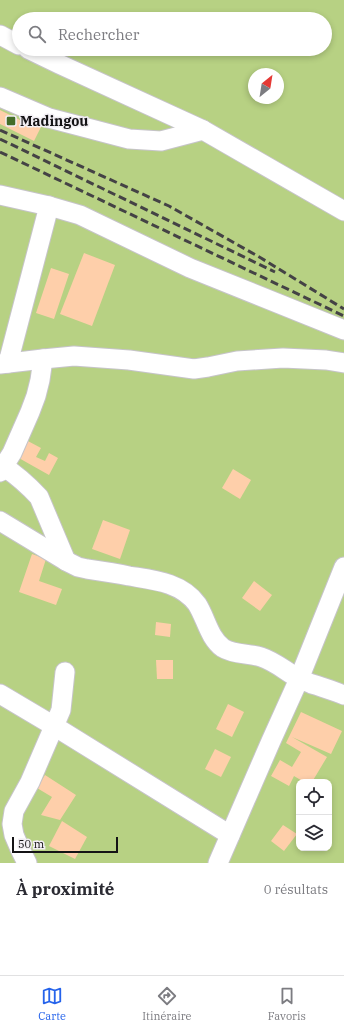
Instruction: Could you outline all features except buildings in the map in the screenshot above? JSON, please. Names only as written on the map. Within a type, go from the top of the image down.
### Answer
[{"type":"street","points":[[0,35],[12,41]]},
{"type":"street","points":[[42,56],[203,130],[344,212]]},
{"type":"street","points":[[0,97],[49,118],[129,139],[161,141],[203,130]]},
{"type":"street","points":[[0,194],[80,215],[190,268],[344,330]]},
{"type":"street","points":[[50,206],[4,364],[74,356],[129,360],[194,369],[237,361],[283,358],[326,360],[344,363]]},
{"type":"street","points":[[43,359],[40,380],[30,412],[12,453],[1,467],[39,497],[66,561]]},
{"type":"street","points":[[0,521],[78,567],[159,580],[182,590],[191,597],[197,605],[212,635],[222,647],[227,650],[260,657],[275,663],[299,679],[344,695]]},
{"type":"street","points":[[218,863],[299,679],[344,567]]},
{"type":"street","points":[[27,863],[14,836],[12,824],[14,811],[30,782],[60,710],[65,672]]},
{"type":"street","points":[[0,694],[230,835]]},
{"type":"green space","points":[[0,0],[344,0],[344,863],[0,863]]},
{"type":"railway","points":[[0,130],[169,206],[261,258],[344,309]]},
{"type":"railway","points":[[0,139],[275,272]]},
{"type":"railway","points":[[0,152],[344,316]]},
{"type":"place","name":"Madingou","points":[[11,121]]}]
